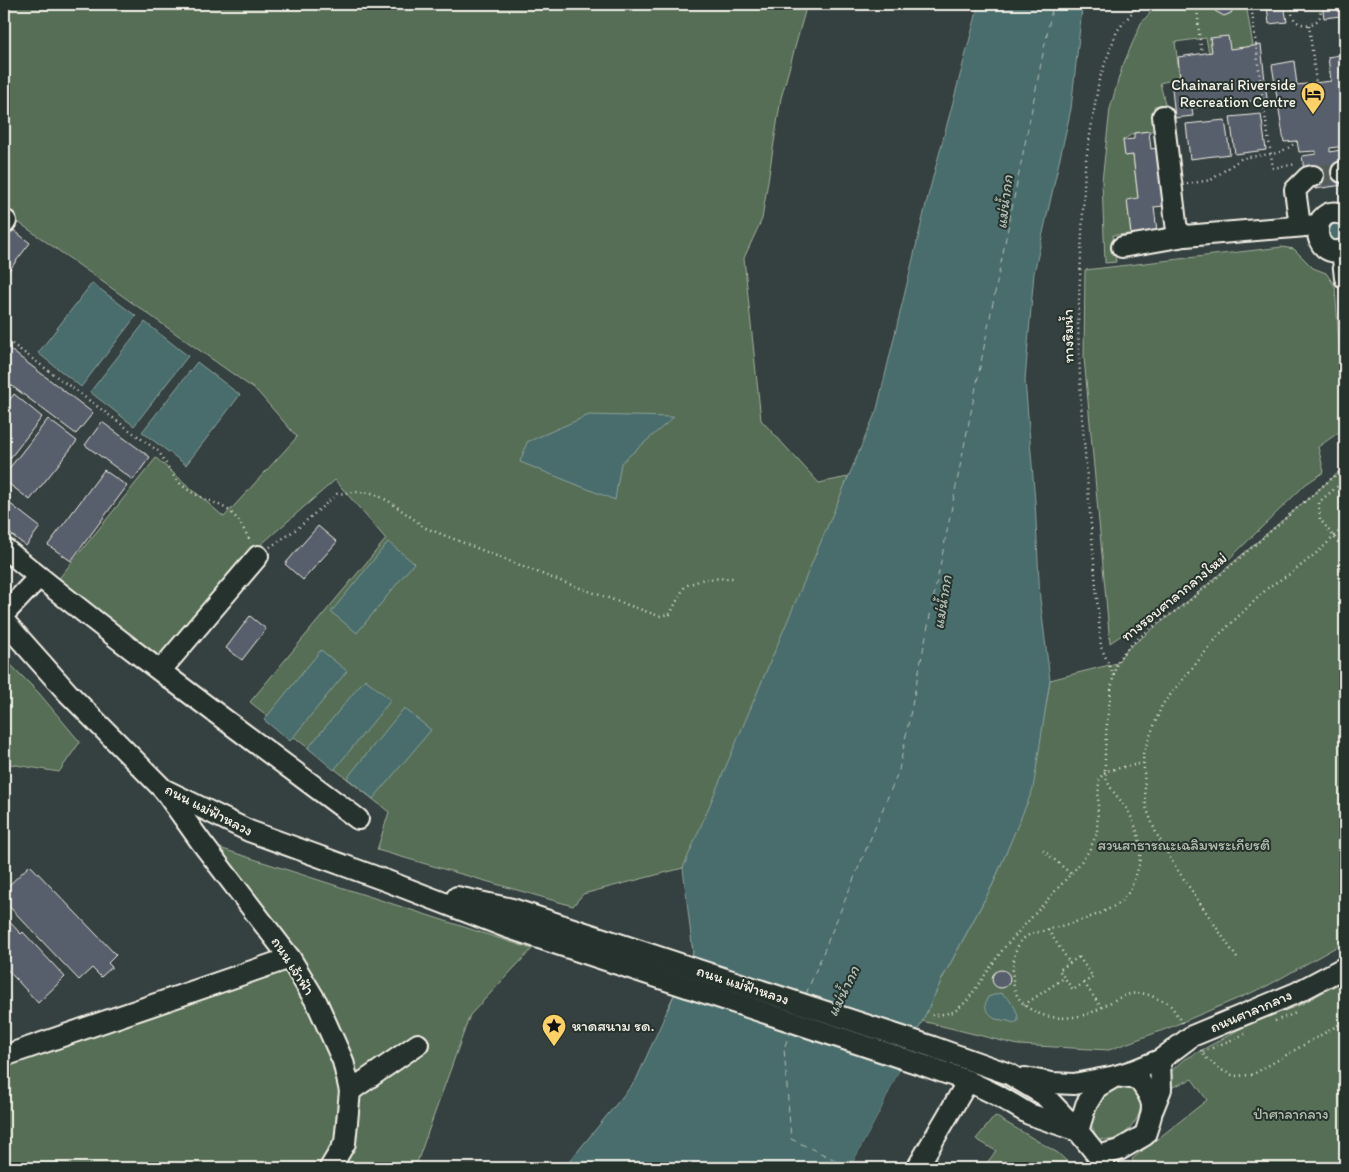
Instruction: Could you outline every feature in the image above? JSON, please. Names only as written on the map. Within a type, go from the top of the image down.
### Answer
[{"type":"street","points":[[1163,116],[1176,223],[1178,229],[1185,236]]},
{"type":"street","points":[[1308,169],[1308,177],[1296,190],[1309,226],[1325,247],[1330,250],[1344,249],[1345,278]]},
{"type":"street","points":[[1122,247],[1185,236],[1309,226],[1331,214],[1345,215]]},
{"type":"street","points":[[4,548],[358,819]]},
{"type":"street","points":[[161,670],[258,556]]},
{"type":"street","points":[[4,614],[40,577]]},
{"type":"street","name":"ถนน แม่ฟ้าหลวง","points":[[4,621],[67,692],[163,789],[249,831],[387,881],[933,1047],[1008,1074],[1044,1095],[1078,1131],[1101,1162]]},
{"type":"street","name":"ถนน เจ้าฟ้า","points":[[163,789],[290,958],[317,1003],[343,1061],[350,1091],[345,1143],[330,1168]]},
{"type":"street","name":"ถนน แม่ฟ้าหลวง","points":[[509,918],[968,1081],[997,1094],[1029,1114],[1078,1131]]},
{"type":"street","points":[[4,1056],[290,958]]},
{"type":"street","name":"ถนนศาลากลาง","points":[[1116,1076],[1160,1060],[1192,1036],[1296,993],[1345,967]]},
{"type":"street","points":[[350,1091],[418,1044]]},
{"type":"street","points":[[1101,1162],[1144,1136],[1161,1089],[1160,1060]]},
{"type":"street","points":[[1008,1074],[1052,1083],[1074,1084],[1116,1076],[1138,1079],[1150,1095],[1153,1110]]},
{"type":"street","points":[[1078,1131],[1086,1105],[1097,1087],[1116,1076]]},
{"type":"street","points":[[917,1168],[968,1081]]},
{"type":"path","name":"ทางริมน้ำ","points":[[1114,677],[1101,646],[1081,404],[1078,323],[1085,166],[1099,80],[1117,31],[1139,4]]},
{"type":"path","points":[[1202,54],[1197,5],[1213,4]]},
{"type":"path","points":[[1251,4],[1273,168],[1308,169]]},
{"type":"path","points":[[1294,4],[1293,17],[1300,24],[1309,25],[1315,23],[1320,15],[1319,4]]},
{"type":"path","points":[[1309,25],[1316,83]]},
{"type":"path","points":[[1183,184],[1211,180],[1242,158],[1278,153],[1297,141]]},
{"type":"path","points":[[4,338],[158,451],[172,476],[192,493],[226,508],[242,525],[258,556],[298,528],[337,494],[357,492],[373,493],[426,528],[552,578],[659,616],[670,614],[685,586],[704,579],[733,578]]},
{"type":"path","name":"ทางรอบศาลากลางใหม่","points":[[1020,943],[1029,935],[1108,910],[1127,896],[1141,862],[1141,843],[1128,811],[1110,787],[1106,771],[1105,754],[1117,663],[1126,650],[1188,601],[1345,467]]},
{"type":"path","points":[[1345,480],[1319,502],[1320,518],[1345,551]]},
{"type":"path","points":[[1237,958],[1173,863],[1156,833],[1146,807],[1143,754],[1162,705],[1220,634],[1270,586],[1293,572],[1345,526]]},
{"type":"path","points":[[932,1016],[954,1012],[967,1001],[1003,949],[1071,874],[1089,851],[1096,833],[1099,779],[1106,771],[1143,763]]},
{"type":"path","points":[[1043,850],[1071,874]]},
{"type":"path","points":[[1048,930],[1070,963]]},
{"type":"path","points":[[1014,937],[1020,943],[1014,954],[1012,975],[1017,995],[1024,1005],[1042,1016],[1056,1018],[1076,1015],[1096,1010],[1108,1002],[1129,994],[1140,993],[1152,995],[1168,1004],[1182,1022]]},
{"type":"path","points":[[1079,957],[1093,977],[1073,990],[1064,978],[1059,970],[1079,957]]},
{"type":"path","points":[[1024,1005],[1064,978]]},
{"type":"path","points":[[1084,983],[1100,1007]]},
{"type":"path","points":[[1203,1052],[1219,1068],[1234,1076],[1252,1075],[1345,1021]]},
{"type":"green space","points":[[4,4],[807,4],[781,98],[762,219],[744,258],[761,420],[819,483],[848,477],[820,569],[801,739],[667,1010],[693,953],[685,864],[683,868],[583,894],[573,906],[377,850],[389,812],[250,702],[386,539],[335,480],[249,555],[159,660],[56,582],[156,458],[224,517],[297,437],[257,391],[4,212]]},
{"type":"green space","points":[[1158,4],[1246,4],[1253,46],[1209,53],[1206,38],[1175,42],[1180,78],[1160,83],[1165,104],[1154,106],[1158,130],[1134,133],[1123,140],[1125,155],[1133,155],[1138,198],[1127,200],[1131,234],[1113,235],[1116,262],[1105,263],[1102,181],[1110,109],[1121,70],[1141,23]]},
{"type":"green space","points":[[1282,247],[1294,249],[1313,268],[1326,273],[1335,286],[1345,428],[1318,447],[1324,472],[1306,484],[1218,570],[1110,643],[1084,357],[1085,270]]},
{"type":"green space","name":"สวนสาธารณะเฉลิมพระเกียรติ","points":[[1345,467],[1345,942],[1267,986],[1166,1029],[1109,1050],[1018,1045],[922,1021],[943,977],[993,884],[1032,789],[1050,680],[1117,663],[1126,650],[1188,601]]},
{"type":"green space","points":[[4,658],[38,692],[80,742],[59,772],[4,763]]},
{"type":"green space","points":[[201,842],[532,949],[470,1015],[415,1168],[4,1168],[4,1056],[290,958]]},
{"type":"green space","name":"ป่าศาลากลาง","points":[[1345,980],[1345,1168],[1135,1168],[1132,1159],[1207,1100],[1192,1079],[1168,1089],[1166,1076],[1182,1061],[1249,1024],[1300,1005]]},
{"type":"green space","points":[[1114,1086],[1135,1090],[1140,1097],[1140,1111],[1133,1124],[1123,1135],[1113,1140],[1098,1139],[1090,1123],[1098,1099]]},
{"type":"green space","points":[[995,1116],[1058,1153],[1074,1168],[983,1168],[996,1151],[976,1139]]},
{"type":"water","name":"แม่น้ำกก","points":[[979,4],[1086,4],[1082,9],[1071,109],[1034,273],[1025,380],[1035,501],[1040,599],[1050,680],[1033,789],[993,884],[943,977],[880,1112],[850,1168],[564,1168],[636,1080],[693,953],[683,868],[877,409],[928,196]]},
{"type":"water","points":[[1333,223],[1341,223],[1346,228],[1344,239],[1333,241],[1328,236],[1328,228]]},
{"type":"water","points":[[92,283],[136,316],[81,387],[38,353]]},
{"type":"water","points":[[145,322],[188,356],[134,426],[90,392]]},
{"type":"water","points":[[197,362],[240,395],[186,465],[142,432]]},
{"type":"water","points":[[589,415],[674,417],[621,463],[615,500],[520,462],[527,442]]},
{"type":"water","points":[[388,542],[414,563],[357,633],[331,612]]},
{"type":"water","points":[[321,650],[347,671],[290,741],[264,720]]},
{"type":"water","points":[[365,679],[391,700],[334,770],[308,748]]},
{"type":"water","points":[[404,708],[431,730],[373,799],[347,778]]},
{"type":"water","points":[[1000,993],[1013,1005],[1018,1021],[1014,1023],[995,1019],[985,1007],[988,997]]},
{"type":"pier","points":[[899,1071],[902,1072],[883,1113],[852,1168],[850,1168],[880,1112]]},
{"type":"building","points":[[1213,4],[1234,4],[1234,7],[1231,13],[1224,16],[1215,11]]},
{"type":"building","points":[[1284,4],[1287,22],[1269,24],[1267,6]]},
{"type":"building","points":[[1322,4],[1339,4],[1341,16],[1324,18]]},
{"type":"building","points":[[1228,36],[1230,49],[1261,45],[1267,99],[1192,108],[1193,116],[1175,118],[1171,79],[1180,78],[1178,57],[1212,52],[1210,38]]},
{"type":"building","name":"Chainarai Riverside Recreation Centre","points":[[1345,54],[1345,146],[1330,148],[1330,152],[1345,149],[1345,164],[1341,164],[1343,185],[1315,189],[1312,168],[1304,170],[1302,156],[1316,154],[1316,151],[1299,152],[1297,141],[1284,142],[1272,65],[1294,61],[1297,85],[1331,81],[1328,57]]},
{"type":"building","points":[[1261,114],[1266,150],[1235,154],[1230,117]]},
{"type":"building","points":[[1225,120],[1230,154],[1190,159],[1186,124]]},
{"type":"building","points":[[1149,131],[1151,149],[1157,148],[1164,206],[1154,207],[1157,231],[1131,234],[1127,200],[1138,198],[1133,155],[1125,156],[1123,140],[1134,139],[1134,133]]},
{"type":"building","points":[[11,228],[30,243],[4,277],[4,238]]},
{"type":"building","points":[[4,345],[93,413],[76,434],[4,380]]},
{"type":"building","points":[[14,394],[42,417],[4,466],[4,407]]},
{"type":"building","points":[[48,419],[77,441],[30,500],[4,480],[4,475]]},
{"type":"building","points":[[102,422],[150,457],[133,480],[85,445]]},
{"type":"building","points":[[104,470],[127,486],[71,561],[48,545]]},
{"type":"building","points":[[4,499],[40,527],[26,546],[4,529]]},
{"type":"building","points":[[318,526],[337,542],[303,580],[285,564]]},
{"type":"building","points":[[250,616],[266,629],[242,660],[226,648]]},
{"type":"building","points":[[30,865],[116,955],[108,963],[112,967],[101,977],[92,968],[79,980],[4,901],[4,890]]},
{"type":"building","points":[[4,916],[21,934],[23,932],[65,977],[38,1003],[4,966]]},
{"type":"building","points":[[997,970],[1005,970],[1010,975],[1008,986],[997,988],[992,983],[992,975]]},
{"type":"ferry route","points":[[806,994],[899,770],[1053,4]]},
{"type":"ferry route","points":[[791,1030],[784,1048],[791,1139],[850,1167]]},
{"type":"tunnel","points":[[1313,176],[1342,172]]},
{"type":"place","name":"Chainarai Riverside Recreation Centre","points":[[1313,115]]},
{"type":"place","name":"หาดสนาม รด.","points":[[554,1047]]}]
